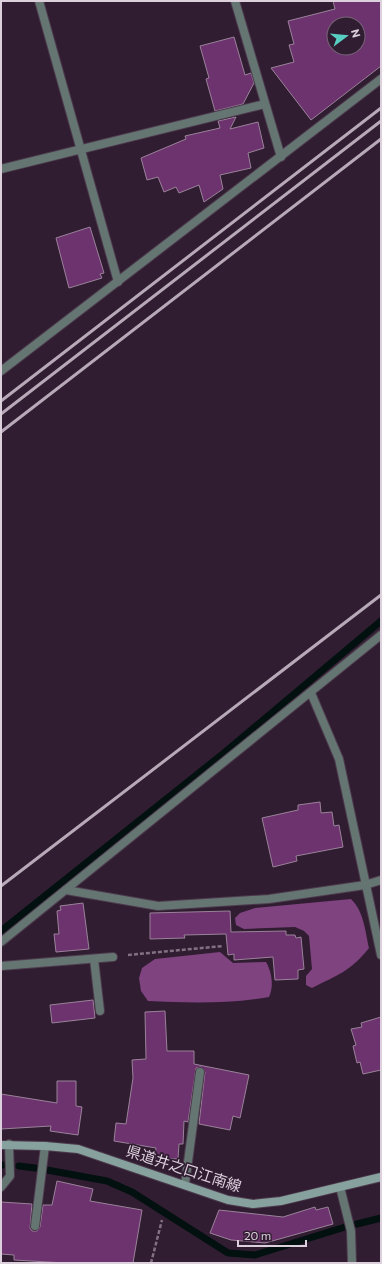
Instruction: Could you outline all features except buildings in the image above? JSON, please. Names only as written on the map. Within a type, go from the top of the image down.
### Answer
[{"type":"main road","name":"県道井之口江南線","points":[[5,1144],[45,1146],[96,1154],[228,1200],[253,1204],[281,1201],[381,1177]]},
{"type":"street","points":[[39,1],[118,282]]},
{"type":"street","points":[[235,1],[280,157]]},
{"type":"street","points":[[1,371],[381,79]]},
{"type":"street","points":[[1,169],[265,104]]},
{"type":"street","points":[[1,942],[381,635]]},
{"type":"street","points":[[311,693],[339,759],[381,956]]},
{"type":"street","points":[[66,890],[158,906],[269,899],[365,885],[381,880]]},
{"type":"street","points":[[1,966],[113,957]]},
{"type":"street","points":[[94,959],[100,1011]]},
{"type":"street","points":[[185,1184],[200,1072]]},
{"type":"street","points":[[1,1187],[10,1176],[5,1144]]},
{"type":"street","points":[[35,1226],[45,1146]]},
{"type":"street","points":[[340,1187],[351,1231],[352,1263]]},
{"type":"path","points":[[113,957],[223,946]]},
{"type":"path","points":[[151,1263],[162,1220]]},
{"type":"shaded area","points":[[351,899],[361,915],[369,948],[356,963],[349,968],[312,988],[306,985],[306,976],[312,969],[309,936],[304,931],[295,927],[244,929],[236,925],[235,918],[240,913],[255,908]]},
{"type":"shaded area","points":[[220,952],[233,963],[266,962],[270,970],[272,980],[271,993],[269,997],[239,1001],[148,1001],[141,991],[139,978],[142,968],[155,959]]},
{"type":"waterway","points":[[1,931],[224,753],[381,621]]},
{"type":"waterway","points":[[19,1166],[35,1168]]},
{"type":"waterway","points":[[47,1170],[107,1181],[132,1192],[228,1253],[255,1255],[345,1227]]},
{"type":"waterway","points":[[357,1224],[381,1218]]},
{"type":"railway","points":[[1,401],[381,108]]},
{"type":"railway","points":[[1,414],[381,121]]},
{"type":"railway","points":[[1,432],[381,139]]},
{"type":"railway","points":[[1,886],[381,595]]}]
